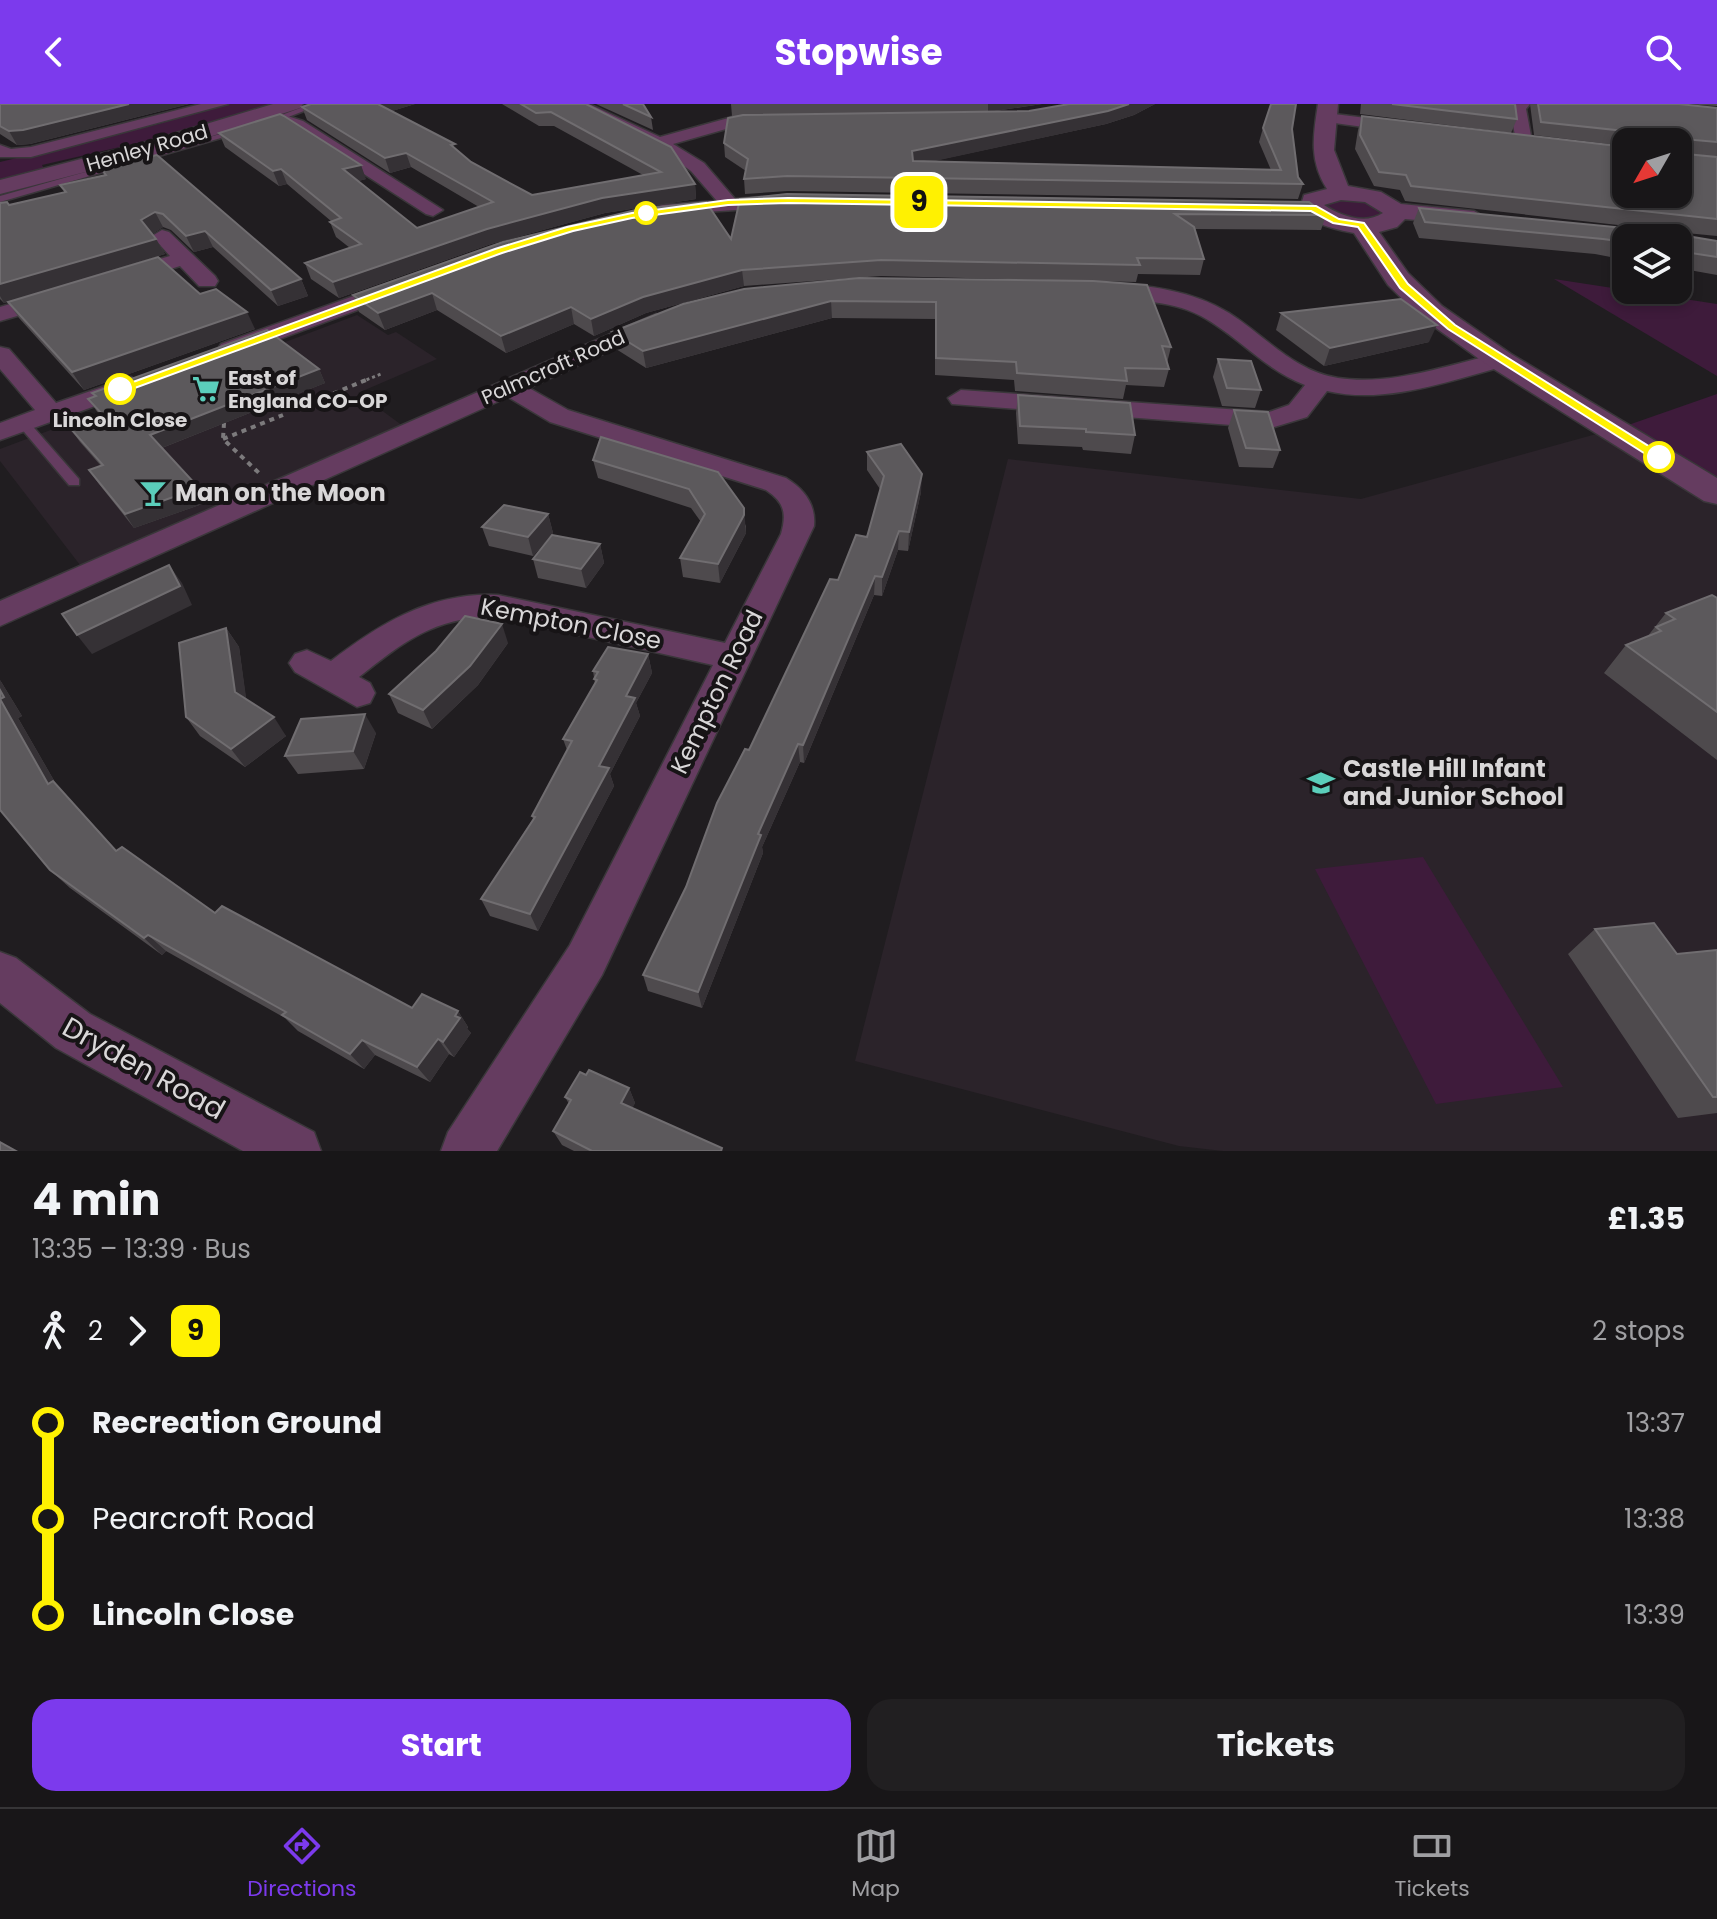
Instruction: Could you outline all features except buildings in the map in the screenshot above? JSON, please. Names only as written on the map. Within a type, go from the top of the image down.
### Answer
[{"type":"street","points":[[0,150],[12,155],[26,153],[220,104]]},
{"type":"street","points":[[577,104],[662,142],[710,177],[728,203]]},
{"type":"street","points":[[1522,104],[1518,108],[1524,141]]},
{"type":"street","points":[[135,108],[171,118]]},
{"type":"street","points":[[286,111],[297,124],[433,210]]},
{"type":"street","name":"Henley Road","points":[[0,187],[286,111]]},
{"type":"street","points":[[1341,193],[1322,155],[1327,111],[1433,131]]},
{"type":"street","points":[[662,142],[732,122],[790,120]]},
{"type":"street","points":[[1395,211],[1396,215],[1389,222],[1361,225],[1336,221],[1300,208],[1316,197],[1341,193],[1375,199],[1395,211],[1495,220]]},
{"type":"street","points":[[642,214],[728,203],[802,200]]},
{"type":"street","points":[[1361,225],[1398,279],[1418,300],[1500,360],[1717,493]]},
{"type":"street","points":[[162,236],[207,281]]},
{"type":"street","points":[[0,314],[184,258]]},
{"type":"street","points":[[209,357],[424,278]]},
{"type":"street","points":[[1075,289],[1155,294],[1196,305],[1221,318],[1275,362],[1321,382],[1354,387],[1387,385],[1500,360]]},
{"type":"street","name":"Palmcroft Road","points":[[0,614],[679,312]]},
{"type":"street","points":[[0,354],[52,414]]},
{"type":"street","points":[[0,432],[153,377]]},
{"type":"street","points":[[961,398],[1271,420],[1298,411],[1321,382]]},
{"type":"street","name":"Kempton Road","points":[[467,1151],[586,960],[796,534],[801,516],[796,501],[784,488],[759,476],[559,416],[509,387]]},
{"type":"street","name":"Kempton Close","points":[[332,678],[415,620],[445,608],[469,605],[498,606],[733,657]]},
{"type":"street","name":"Dryden Road","points":[[0,974],[73,1031],[295,1151]]},
{"type":"lane","points":[[0,199],[167,154],[286,111],[318,104]]},
{"type":"lane","points":[[24,424],[74,482]]},
{"type":"path","points":[[315,401],[381,374]]},
{"type":"path","points":[[223,439],[283,415]]},
{"type":"path","points":[[223,439],[224,423]]},
{"type":"path","points":[[223,439],[277,490]]},
{"type":"shaded area","points":[[225,104],[280,104],[198,129],[42,165],[44,169],[0,179],[0,162],[159,124]]},
{"type":"shaded area","points":[[1355,198],[1379,206],[1384,214],[1364,221],[1325,210],[1322,202]]},
{"type":"shaded area","points":[[1554,279],[1612,288],[1612,304],[1692,304],[1692,300],[1717,304],[1717,376]]},
{"type":"shaded area","points":[[357,315],[388,335],[396,332],[437,359],[358,393],[403,426],[80,565],[0,461],[0,449]]},
{"type":"shaded area","points":[[1717,394],[1717,493],[1614,430]]},
{"type":"shaded area","name":"Castle Hill Infant and Junior School","points":[[1600,433],[1717,505],[1717,1151],[1223,1151],[1179,1146],[855,1061],[1008,459],[1361,499]]},
{"type":"shaded area","points":[[1423,857],[1563,1087],[1436,1104],[1315,869]]},
{"type":"bus line","name":"9","points":[[120,389],[499,251],[570,229],[632,215],[728,203],[788,200],[1312,208],[1336,221],[1361,225],[1404,286],[1452,327],[1500,360],[1659,457]]},
{"type":"place","name":"Lincoln Close","points":[[120,389]]},
{"type":"place","name":"East of England CO-OP","points":[[206,389]]},
{"type":"place","name":"Man on the Moon","points":[[153,493]]},
{"type":"place","name":"Castle Hill Infant and Junior School","points":[[1321,783]]}]
